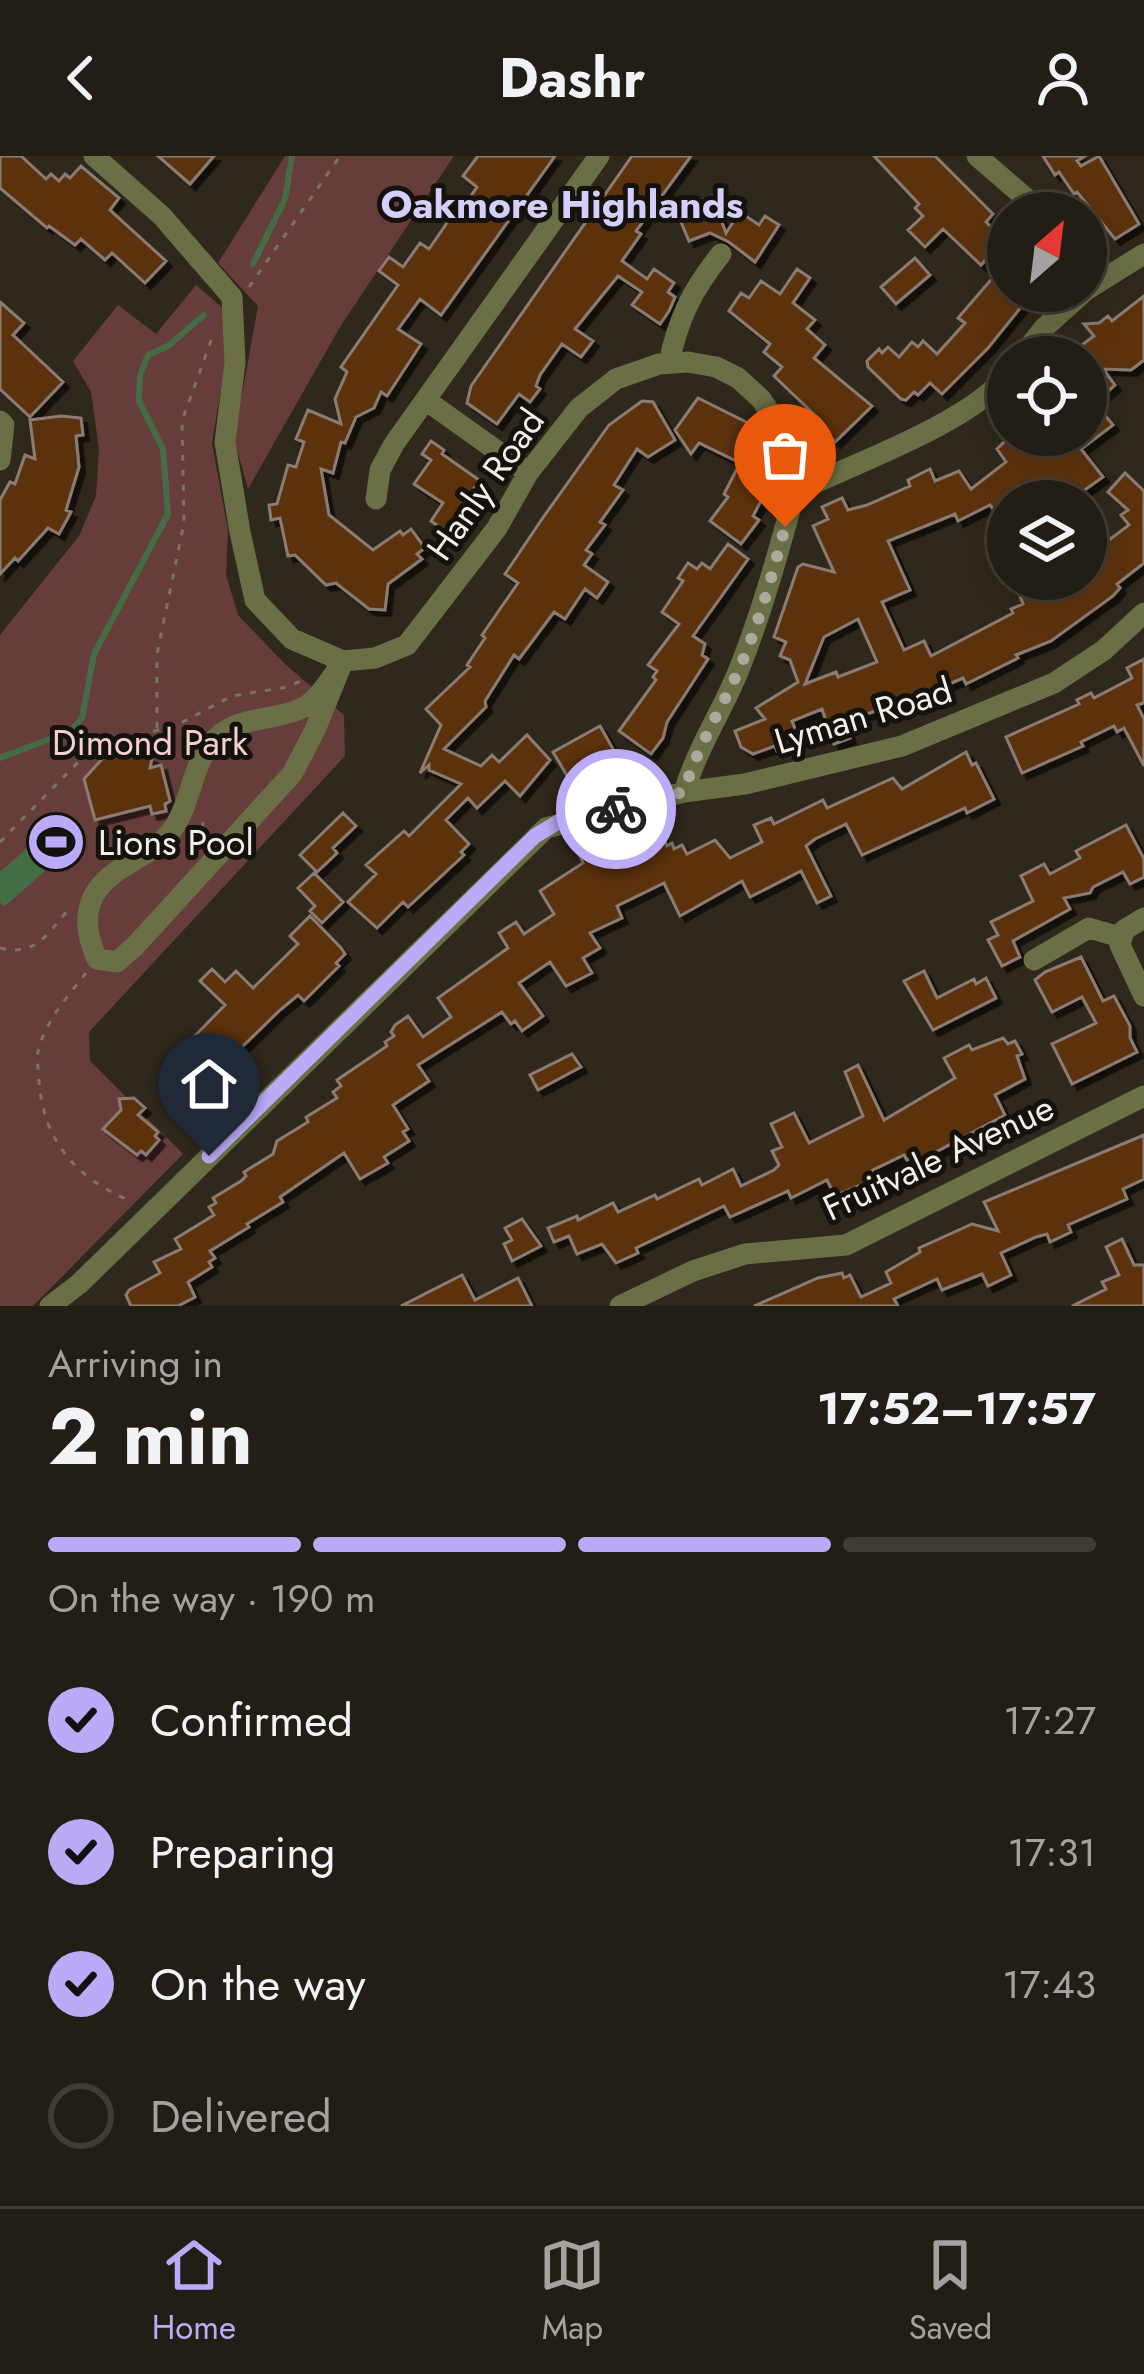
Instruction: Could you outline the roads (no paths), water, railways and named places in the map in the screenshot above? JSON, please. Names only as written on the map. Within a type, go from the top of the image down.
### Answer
[{"type":"street","points":[[94,156],[162,216],[232,297],[235,363],[225,442],[254,600],[292,639],[343,661]]},
{"type":"street","points":[[376,499],[380,470],[394,444],[599,156]]},
{"type":"street","points":[[977,156],[1019,192]]},
{"type":"street","points":[[669,363],[677,323],[692,290],[721,254]]},
{"type":"street","points":[[1107,273],[1144,254]]},
{"type":"street","points":[[1037,336],[1059,312]]},
{"type":"street","name":"Hanly Road","points":[[343,661],[375,658],[407,645],[497,528],[528,473],[579,408],[616,380],[669,363],[716,367],[738,378],[760,399],[786,437],[795,492]]},
{"type":"street","points":[[684,792],[695,753],[736,677],[758,618],[795,492],[954,417],[987,394]]},
{"type":"street","points":[[427,401],[528,473]]},
{"type":"street","points":[[0,421],[4,425],[0,460]]},
{"type":"street","name":"Lyman Road","points":[[50,1306],[79,1284],[535,836],[560,821],[902,746],[1054,683],[1104,650],[1144,613]]},
{"type":"street","points":[[343,661],[292,774],[136,945],[117,962],[97,959],[87,937],[89,909],[98,889],[167,835],[187,802],[190,782],[205,751],[222,732],[305,708],[343,661]]},
{"type":"street","points":[[1144,918],[1130,924],[1120,937],[1122,952],[1144,996]]},
{"type":"street","points":[[1034,960],[1089,928],[1120,937]]},
{"type":"street","name":"Fruitvale Avenue","points":[[620,1306],[693,1271],[745,1254],[846,1245],[1144,1096]]},
{"type":"waterway","points":[[253,264],[285,199],[292,156]]},
{"type":"waterway","points":[[0,758],[71,731],[82,718],[94,654],[168,514],[163,449],[139,401],[140,375],[148,355],[168,346],[204,315]]},
{"type":"place","name":"Lions Pool","points":[[56,842]]},
{"type":"district","name":"Oakmore Highlands","points":[[562,204]]},
{"type":"park label","name":"Dimond Park","points":[[150,742]]}]
